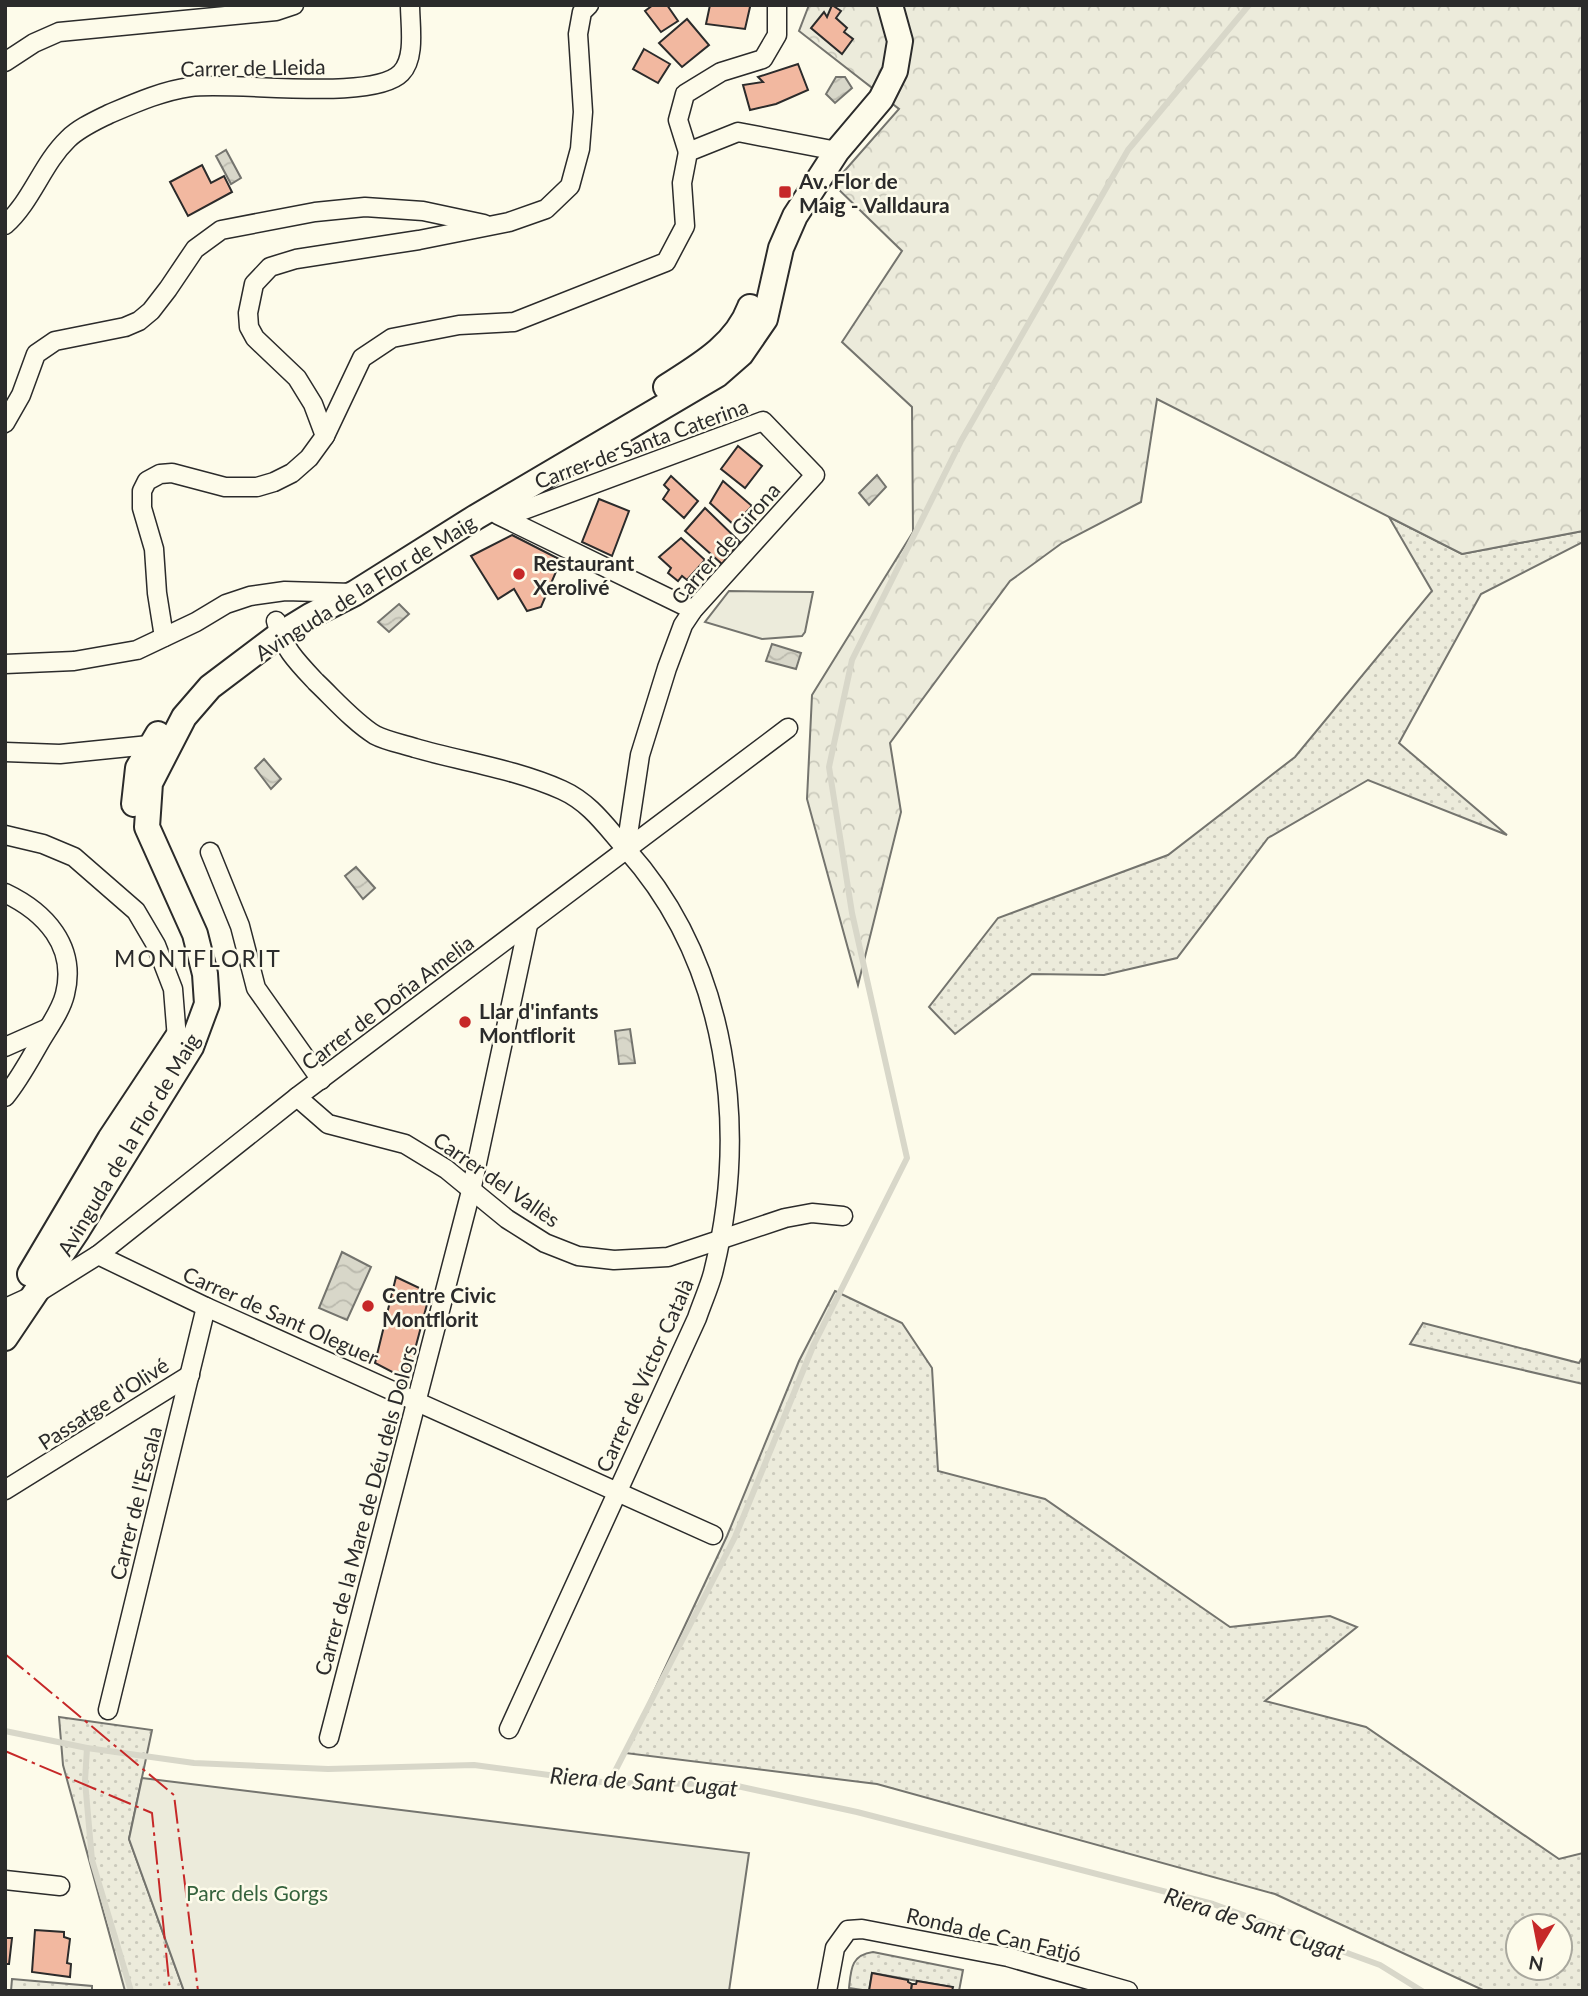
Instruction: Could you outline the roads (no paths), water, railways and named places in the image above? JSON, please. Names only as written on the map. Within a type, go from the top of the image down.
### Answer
[{"type":"street","points":[[5,62],[34,43],[59,32],[276,11],[294,5]]},
{"type":"street","name":"Carrer de Lleida","points":[[5,225],[22,207],[67,139],[107,115],[161,93],[200,86],[352,88],[389,80],[401,74],[409,52],[410,5]]},
{"type":"street","points":[[325,436],[313,404],[296,378],[255,338],[249,327],[250,296],[254,284],[270,267],[296,259],[419,240],[509,222],[545,208],[570,186],[580,149],[583,112],[578,34],[582,12],[589,5]]},
{"type":"street","points":[[164,637],[154,549],[142,508],[142,491],[148,481],[160,474],[172,473],[225,486],[257,487],[292,473],[309,458],[325,436],[362,358],[392,338],[459,325],[514,322],[666,262],[685,226],[682,183],[688,152],[678,120],[685,94],[721,72],[764,59],[777,35],[777,5]]},
{"type":"street","name":"Avinguda de la Flor de Maig","points":[[278,628],[310,616],[355,593],[717,375],[741,354],[765,319],[781,248],[788,230],[837,150],[881,99],[894,71],[900,41],[890,5]]},
{"type":"street","points":[[688,152],[738,132],[837,150]]},
{"type":"street","points":[[5,422],[20,395],[36,354],[55,341],[125,327],[139,321],[151,311],[195,249],[221,230],[315,212],[365,207],[423,211],[491,225]]},
{"type":"street","name":"Carrer de Santa Caterina","points":[[491,510],[763,421],[815,475]]},
{"type":"street","name":"Carrer de Girona","points":[[626,848],[640,755],[683,625],[693,610],[815,475]]},
{"type":"street","points":[[491,510],[693,610]]},
{"type":"street","name":"Avinguda de la Flor de Maig","points":[[5,1338],[78,1231],[191,1047],[206,1003],[205,974],[195,934],[147,827],[150,783],[161,743],[181,698],[221,660],[278,628],[327,592],[491,510]]},
{"type":"street","points":[[5,664],[74,661],[137,650],[197,622],[226,604],[250,596],[285,592],[355,593]]},
{"type":"street","name":"Carrer de Víctor Català","points":[[278,628],[298,663],[330,696],[376,735],[450,758],[491,766],[564,791],[601,817],[648,873],[672,910],[702,976],[714,1012],[726,1074],[730,1127],[728,1182],[713,1275],[696,1318],[509,1729]]},
{"type":"street","name":"Carrer de Doña Amelia","points":[[8,1310],[98,1255],[298,1097],[788,728]]},
{"type":"street","points":[[5,752],[60,754],[161,743]]},
{"type":"street","name":"Avinguda de la Flor de Maig","points":[[8,1310],[110,1139],[190,1016],[194,983],[185,943],[136,843],[133,808],[138,768],[161,743]]},
{"type":"street","points":[[5,835],[43,844],[74,857],[136,911],[156,945],[173,989],[177,1039]]},
{"type":"street","points":[[210,852],[240,926],[256,988],[321,1080]]},
{"type":"street","points":[[5,893],[27,903],[43,916],[57,934],[66,963],[67,980],[64,997],[48,1028],[17,1083],[5,1097]]},
{"type":"street","name":"Carrer de la Mare de Déu dels Dolors","points":[[329,1738],[471,1191],[528,925]]},
{"type":"street","points":[[5,1047],[48,1028]]},
{"type":"street","name":"Carrer del Vallès","points":[[298,1097],[328,1124],[405,1144],[446,1169],[471,1191],[545,1244],[578,1256],[614,1260],[668,1257],[785,1218],[812,1213],[843,1216]]},
{"type":"street","name":"Carrer de Sant Oleguer","points":[[98,1255],[206,1307],[713,1535]]},
{"type":"street","name":"Carrer de l'Escala","points":[[108,1710],[206,1307]]},
{"type":"street","name":"Passatge d'Olivé","points":[[5,1490],[190,1375]]},
{"type":"street","points":[[5,1880],[60,1886]]},
{"type":"street","name":"Ronda de Can Fatjó","points":[[827,1991],[835,1948],[848,1930],[884,1932],[1008,1957],[1128,1991]]},
{"type":"water","points":[[836,77],[845,77],[852,88],[835,103],[826,94]]},
{"type":"water","points":[[226,150],[241,178],[231,184],[216,156]]},
{"type":"water","points":[[877,475],[886,487],[869,505],[859,493]]},
{"type":"water","points":[[399,604],[409,614],[389,632],[378,622]]},
{"type":"water","points":[[772,644],[801,653],[796,669],[766,661]]},
{"type":"water","points":[[264,759],[281,779],[271,789],[255,768]]},
{"type":"water","points":[[356,867],[375,888],[363,899],[345,876]]},
{"type":"water","points":[[630,1029],[635,1063],[619,1064],[615,1031]]},
{"type":"water","points":[[342,1252],[371,1267],[347,1320],[319,1308]]},
{"type":"waterway","points":[[609,1783],[735,1537],[814,1344],[907,1158],[852,913],[829,767],[852,660],[961,441],[1128,150],[1249,5]]},
{"type":"waterway","name":"Riera de Sant Cugat","points":[[5,1731],[87,1748],[194,1763],[328,1769],[474,1765],[609,1783],[728,1784],[857,1812],[1213,1904],[1380,1965],[1422,1991]]},
{"type":"waterway","points":[[87,1748],[85,1781],[92,1860],[131,1991]]},
{"type":"place","name":"Av. Flor de Maig - Valldaura","points":[[785,192]]},
{"type":"place","name":"Restaurant Xerolivé","points":[[519,574]]},
{"type":"place","name":"Llar d'infants Montflorit","points":[[465,1022]]},
{"type":"place","name":"Centre Civic Montflorit","points":[[368,1306]]},
{"type":"district","name":"MONTFLORIT","points":[[198,958]]},
{"type":"park label","name":"Parc dels Gorgs","points":[[257,1892]]}]
